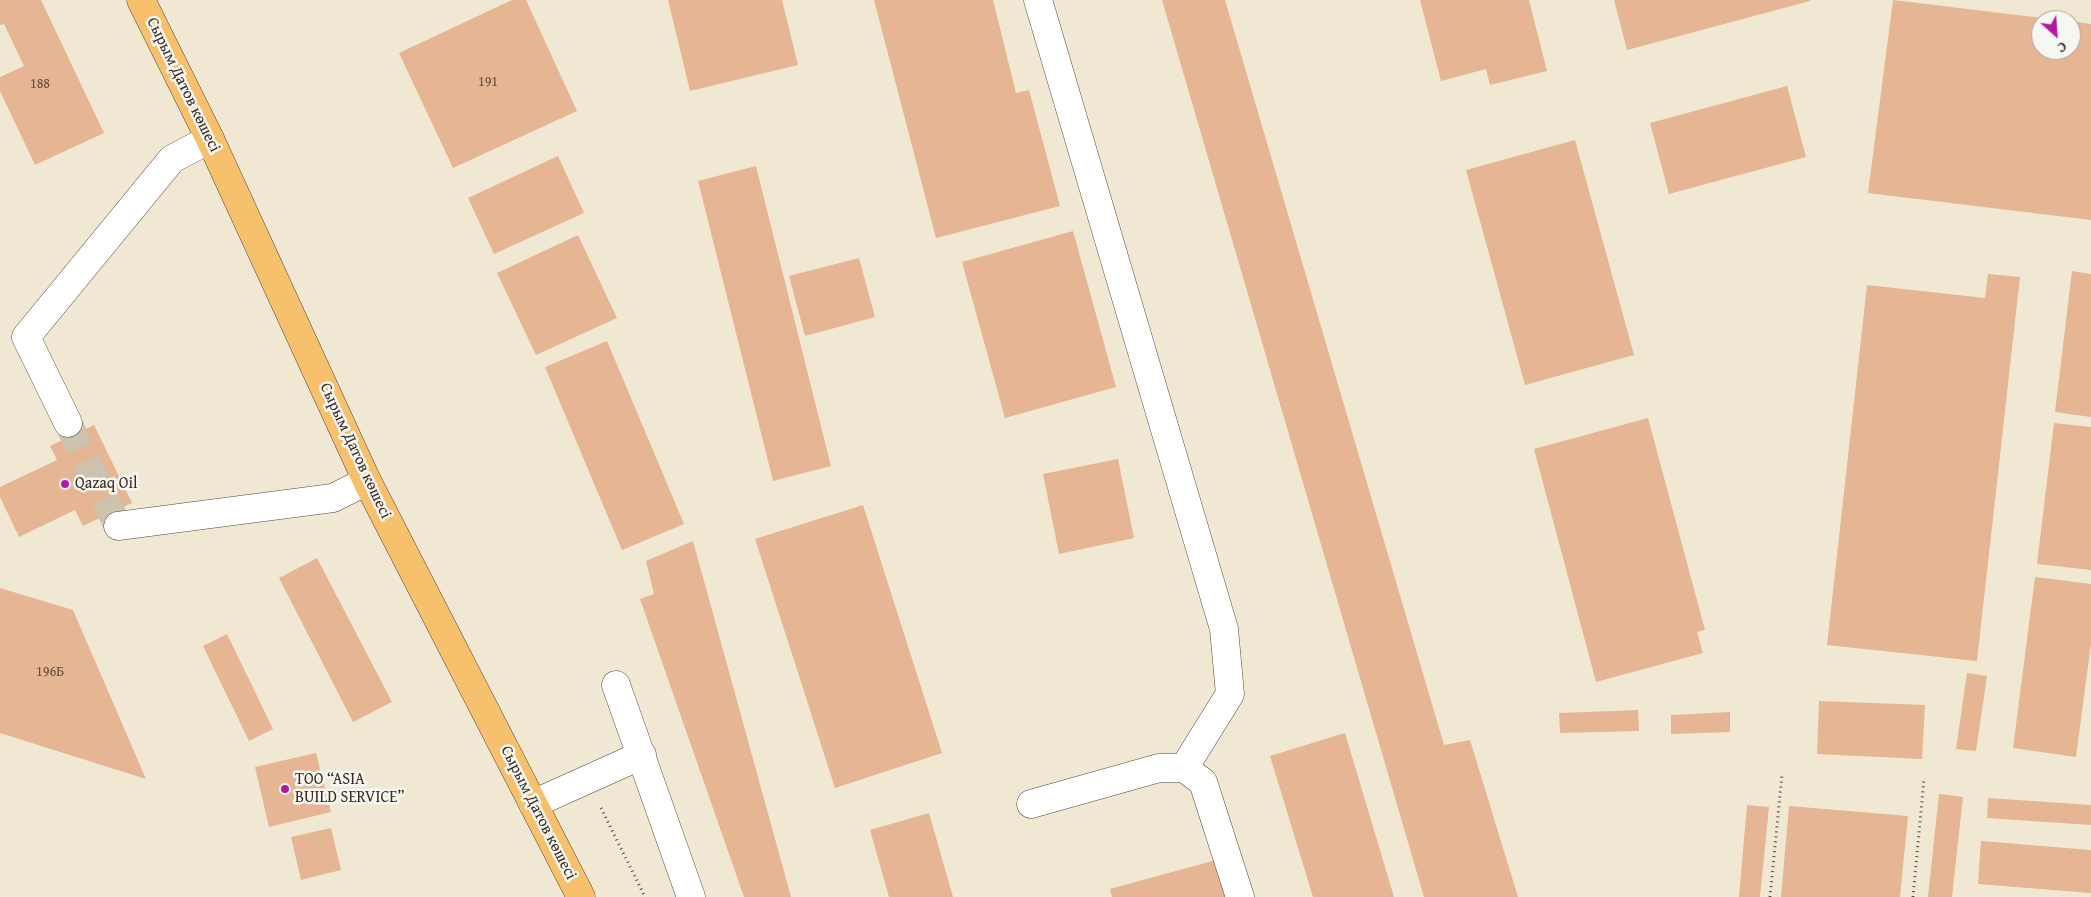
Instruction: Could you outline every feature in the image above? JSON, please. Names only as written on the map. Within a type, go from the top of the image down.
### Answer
[{"type":"main road","name":"Сырым Датов көшесі","points":[[141,0],[210,139],[367,481],[533,804],[578,896]]},
{"type":"lane","points":[[1038,0],[1224,630],[1230,694],[1184,768]]},
{"type":"lane","points":[[68,423],[26,337],[172,159],[210,139]]},
{"type":"lane","points":[[118,526],[332,498],[367,481]]},
{"type":"lane","points":[[616,685],[691,897]]},
{"type":"lane","points":[[533,804],[642,755]]},
{"type":"lane","points":[[1031,804],[1159,768],[1184,768],[1202,782],[1240,897]]},
{"type":"path","points":[[1770,897],[1782,775]]},
{"type":"path","points":[[1913,897],[1924,779]]},
{"type":"path","points":[[587,780],[645,897]]},
{"type":"building","points":[[0,0],[41,0],[104,133],[35,165],[0,91],[0,77],[24,66],[4,24],[0,25]]},
{"type":"building","points":[[512,0],[526,0],[577,111],[453,168],[399,53]]},
{"type":"building","points":[[668,0],[782,0],[798,65],[690,91]]},
{"type":"building","points":[[874,0],[993,0],[1016,93],[1029,90],[1060,206],[936,238]]},
{"type":"building","points":[[1162,0],[1225,0],[1444,745],[1470,740],[1518,897],[1424,897]]},
{"type":"building","points":[[1420,0],[1529,0],[1547,71],[1490,85],[1486,69],[1441,81]]},
{"type":"building","points":[[1614,0],[1810,0],[1810,1],[1627,50]]},
{"type":"building","points":[[1893,0],[2031,17],[2031,60],[2081,60],[2081,22],[2091,24],[2091,220],[1868,193]]},
{"type":"building","points":[[1787,86],[1806,157],[1669,194],[1650,123]]},
{"type":"building","points":[[1575,140],[1634,355],[1525,385],[1466,170]]},
{"type":"building","points":[[558,156],[584,213],[494,254],[468,198]]},
{"type":"building","points":[[756,166],[831,466],[773,481],[698,181]]},
{"type":"building","points":[[1073,231],[1116,387],[1005,418],[962,262]]},
{"type":"building","points":[[578,235],[617,318],[536,355],[497,273]]},
{"type":"building","points":[[859,258],[875,317],[805,336],[789,276]]},
{"type":"building","points":[[2072,271],[2091,274],[2091,417],[2055,412]]},
{"type":"building","points":[[1988,274],[2020,277],[1977,661],[1827,645],[1867,285],[1985,298]]},
{"type":"building","points":[[607,341],[684,524],[622,550],[545,367]]},
{"type":"building","points":[[1648,418],[1705,630],[1697,632],[1703,653],[1596,682],[1534,449]]},
{"type":"building","points":[[2054,423],[2091,427],[2091,570],[2037,564]]},
{"type":"building","points":[[94,425],[132,503],[83,526],[75,510],[19,537],[0,497],[0,487],[57,460],[50,446]]},
{"type":"building","points":[[1118,459],[1134,538],[1059,554],[1043,474]]},
{"type":"building","points":[[863,505],[942,753],[835,788],[755,539]]},
{"type":"building","points":[[693,541],[791,897],[744,897],[640,599],[654,594],[646,561]]},
{"type":"building","points":[[317,558],[392,702],[353,722],[279,578]]},
{"type":"building","points":[[2035,577],[2091,584],[2091,643],[2076,757],[2013,748]]},
{"type":"building","points":[[0,588],[73,610],[146,779],[0,733]]},
{"type":"building","points":[[227,634],[273,729],[249,741],[203,646]]},
{"type":"building","points":[[1967,673],[1987,676],[1976,751],[1956,749]]},
{"type":"building","points":[[1819,701],[1925,705],[1922,759],[1817,754]]},
{"type":"building","points":[[1638,710],[1639,731],[1560,733],[1559,713]]},
{"type":"building","points":[[1730,712],[1730,732],[1671,734],[1671,715]]},
{"type":"building","points":[[1345,733],[1394,897],[1313,897],[1270,756]]},
{"type":"building","points":[[316,753],[331,812],[269,827],[255,767]]},
{"type":"building","points":[[1939,794],[1963,797],[1952,897],[1928,897]]},
{"type":"building","points":[[1988,798],[2091,805],[2091,825],[1987,818]]},
{"type":"building","points":[[1747,805],[1769,807],[1760,897],[1739,897]]},
{"type":"building","points":[[1789,806],[1908,816],[1900,897],[1781,897]]},
{"type":"building","points":[[929,813],[953,897],[889,897],[870,830]]},
{"type":"building","points":[[331,828],[341,870],[301,880],[291,837]]},
{"type":"building","points":[[1981,841],[2091,850],[2091,893],[1978,884]]},
{"type":"building","points":[[1216,860],[1226,897],[1112,897],[1110,889]]},
{"type":"tunnel","points":[[68,423],[118,526]]},
{"type":"place","name":"Qazaq Oil","points":[[65,484]]},
{"type":"place","name":"TOO “ASIA BUILD SERVICE”","points":[[285,789]]}]
